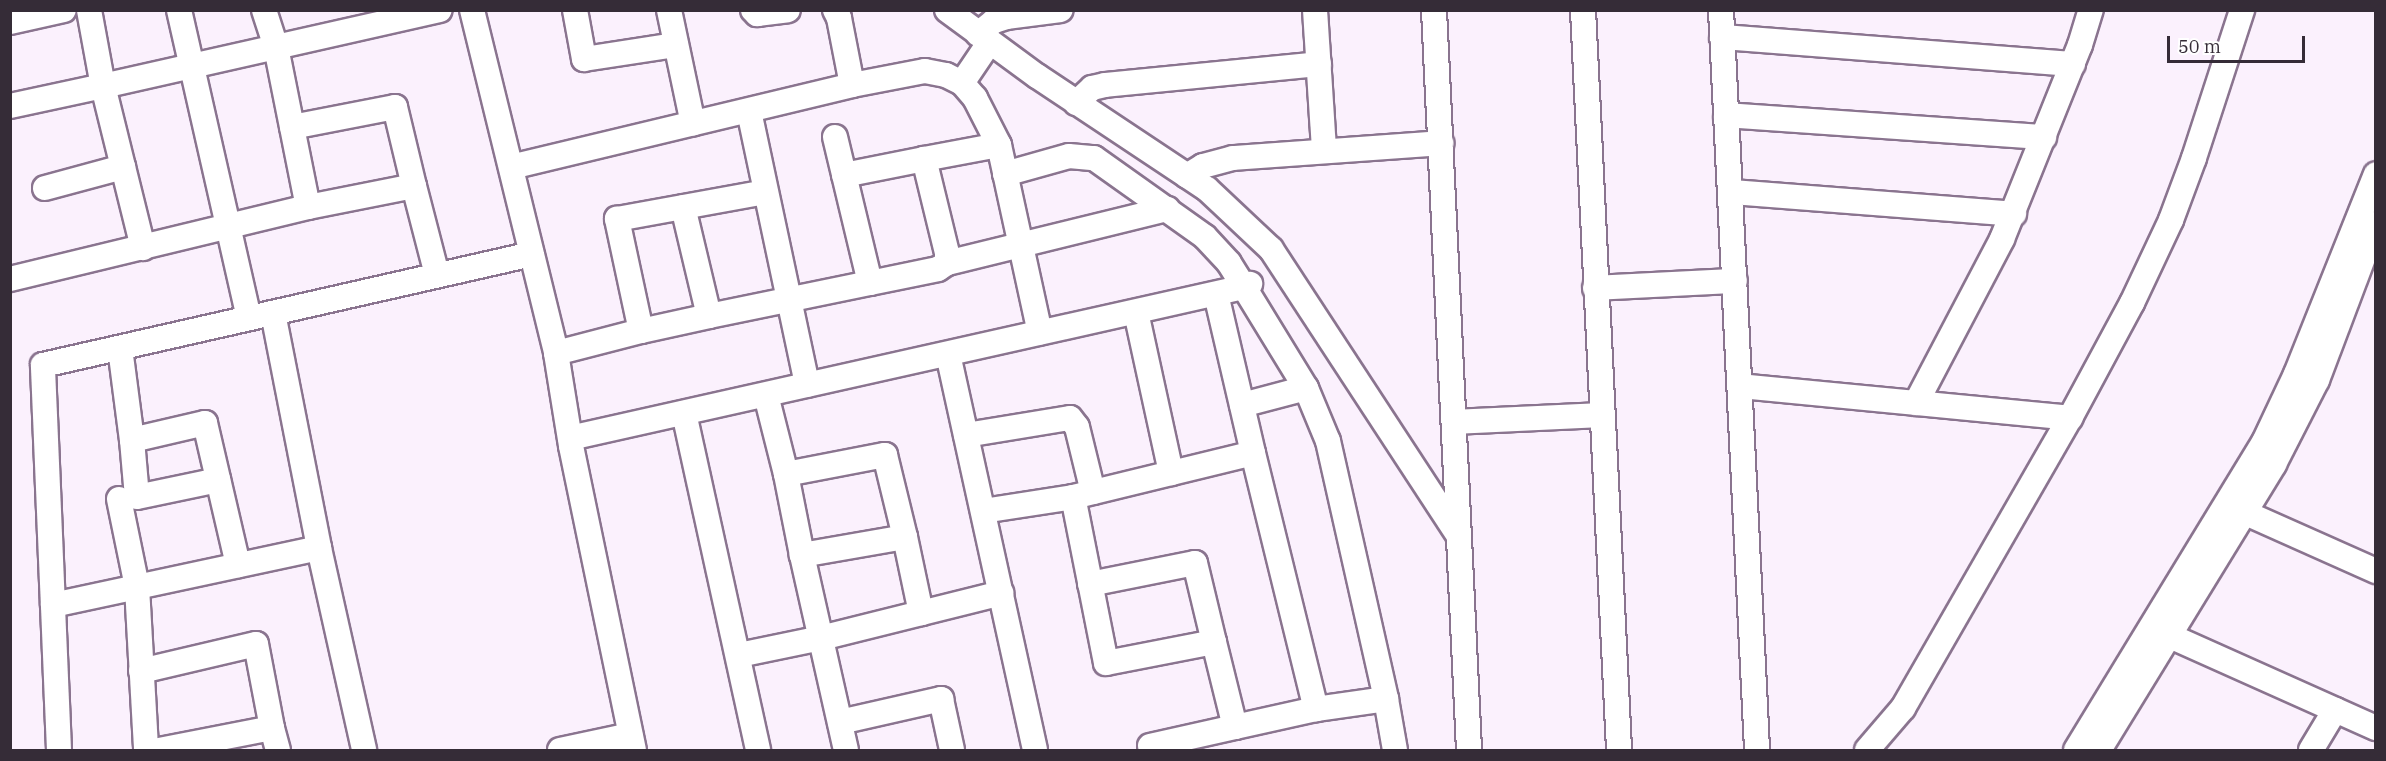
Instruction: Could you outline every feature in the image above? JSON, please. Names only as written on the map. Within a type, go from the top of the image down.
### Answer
[{"type":"street","points":[[10,22],[64,10]]},
{"type":"street","points":[[89,10],[103,86],[144,248]]},
{"type":"street","points":[[179,10],[249,318]]},
{"type":"street","points":[[264,10],[276,47],[308,207]]},
{"type":"street","points":[[10,106],[276,47],[378,17],[440,10]]},
{"type":"street","points":[[472,10],[556,353],[570,438],[632,743],[560,750]]},
{"type":"street","points":[[575,10],[584,59],[676,45]]},
{"type":"street","points":[[669,10],[693,124]]},
{"type":"street","points":[[753,10],[757,14],[788,10]]},
{"type":"street","points":[[835,10],[839,18],[852,85]]},
{"type":"street","points":[[947,10],[975,59],[1076,103],[1187,176],[1242,219],[1271,249],[1285,268],[1458,535]]},
{"type":"street","points":[[1040,333],[999,145],[975,98],[975,59],[994,21],[1006,17],[1061,10]]},
{"type":"street","points":[[1315,10],[1324,152]]},
{"type":"street","points":[[1434,10],[1468,750]]},
{"type":"street","points":[[1583,10],[1619,750]]},
{"type":"street","points":[[1721,10],[1757,750]]},
{"type":"street","points":[[1916,403],[2014,214],[2073,64],[2091,10]]},
{"type":"street","points":[[1867,750],[1902,708],[2070,418],[2132,303],[2171,220],[2215,97],[2242,10]]},
{"type":"street","points":[[1722,37],[2073,64]]},
{"type":"street","points":[[511,167],[852,85],[925,71],[946,75],[975,59]]},
{"type":"street","points":[[1076,103],[1092,88],[1105,85],[1318,64]]},
{"type":"street","points":[[292,127],[395,107],[437,275]]},
{"type":"street","points":[[749,111],[807,385]]},
{"type":"street","points":[[1726,116],[2044,137]]},
{"type":"street","points":[[835,137],[870,283]]},
{"type":"street","points":[[1187,176],[1203,166],[1233,158],[1441,143]]},
{"type":"street","points":[[844,176],[999,145]]},
{"type":"street","points":[[1005,174],[1069,156],[1094,158],[1218,249],[1252,283],[1306,388],[1328,441],[1386,699],[1395,750]]},
{"type":"street","points":[[924,159],[947,253],[946,263]]},
{"type":"street","points":[[45,188],[123,167]]},
{"type":"street","points":[[2100,750],[2170,636],[2236,509],[2296,374],[2376,174]]},
{"type":"street","points":[[10,279],[227,229],[308,207],[414,186]]},
{"type":"street","points":[[641,331],[617,219],[766,192]]},
{"type":"street","points":[[1731,192],[2014,214]]},
{"type":"street","points":[[683,207],[708,316]]},
{"type":"street","points":[[556,353],[708,316],[938,269],[946,263],[1021,247],[1167,210]]},
{"type":"street","points":[[2076,750],[2236,509],[2274,464],[2317,380],[2376,225]]},
{"type":"street","points":[[59,750],[43,365],[532,254]]},
{"type":"street","points":[[570,438],[1216,294],[1252,283],[1285,268]]},
{"type":"street","points":[[1595,288],[1735,281]]},
{"type":"street","points":[[1216,294],[1316,709]]},
{"type":"street","points":[[1136,312],[1171,473]]},
{"type":"street","points":[[273,313],[319,548],[364,750]]},
{"type":"street","points":[[120,348],[138,497],[218,480]]},
{"type":"street","points":[[948,354],[1035,750]]},
{"type":"street","points":[[1740,386],[2070,418]]},
{"type":"street","points":[[1242,405],[1306,388]]},
{"type":"street","points":[[766,395],[786,474],[846,750]]},
{"type":"street","points":[[684,413],[739,655],[758,750]]},
{"type":"street","points":[[1454,422],[1601,415]]},
{"type":"street","points":[[966,435],[1070,418],[1077,427],[1090,584],[1106,663],[1214,642]]},
{"type":"street","points":[[132,440],[205,423],[238,565]]},
{"type":"street","points":[[983,511],[1083,494],[1253,453]]},
{"type":"street","points":[[786,474],[885,455],[921,613]]},
{"type":"street","points":[[119,499],[137,587],[146,750]]},
{"type":"street","points":[[2236,509],[2376,572]]},
{"type":"street","points":[[802,555],[905,537]]},
{"type":"street","points":[[53,605],[319,548]]},
{"type":"street","points":[[1090,584],[1195,563],[1235,727]]},
{"type":"street","points":[[739,655],[821,638],[1001,593]]},
{"type":"street","points":[[2170,636],[2376,728]]},
{"type":"street","points":[[141,671],[256,644],[275,739],[159,750]]},
{"type":"street","points":[[840,722],[941,699],[952,750]]},
{"type":"street","points":[[1144,749],[1316,709],[1386,699]]},
{"type":"street","points":[[2311,750],[2335,710]]}]
